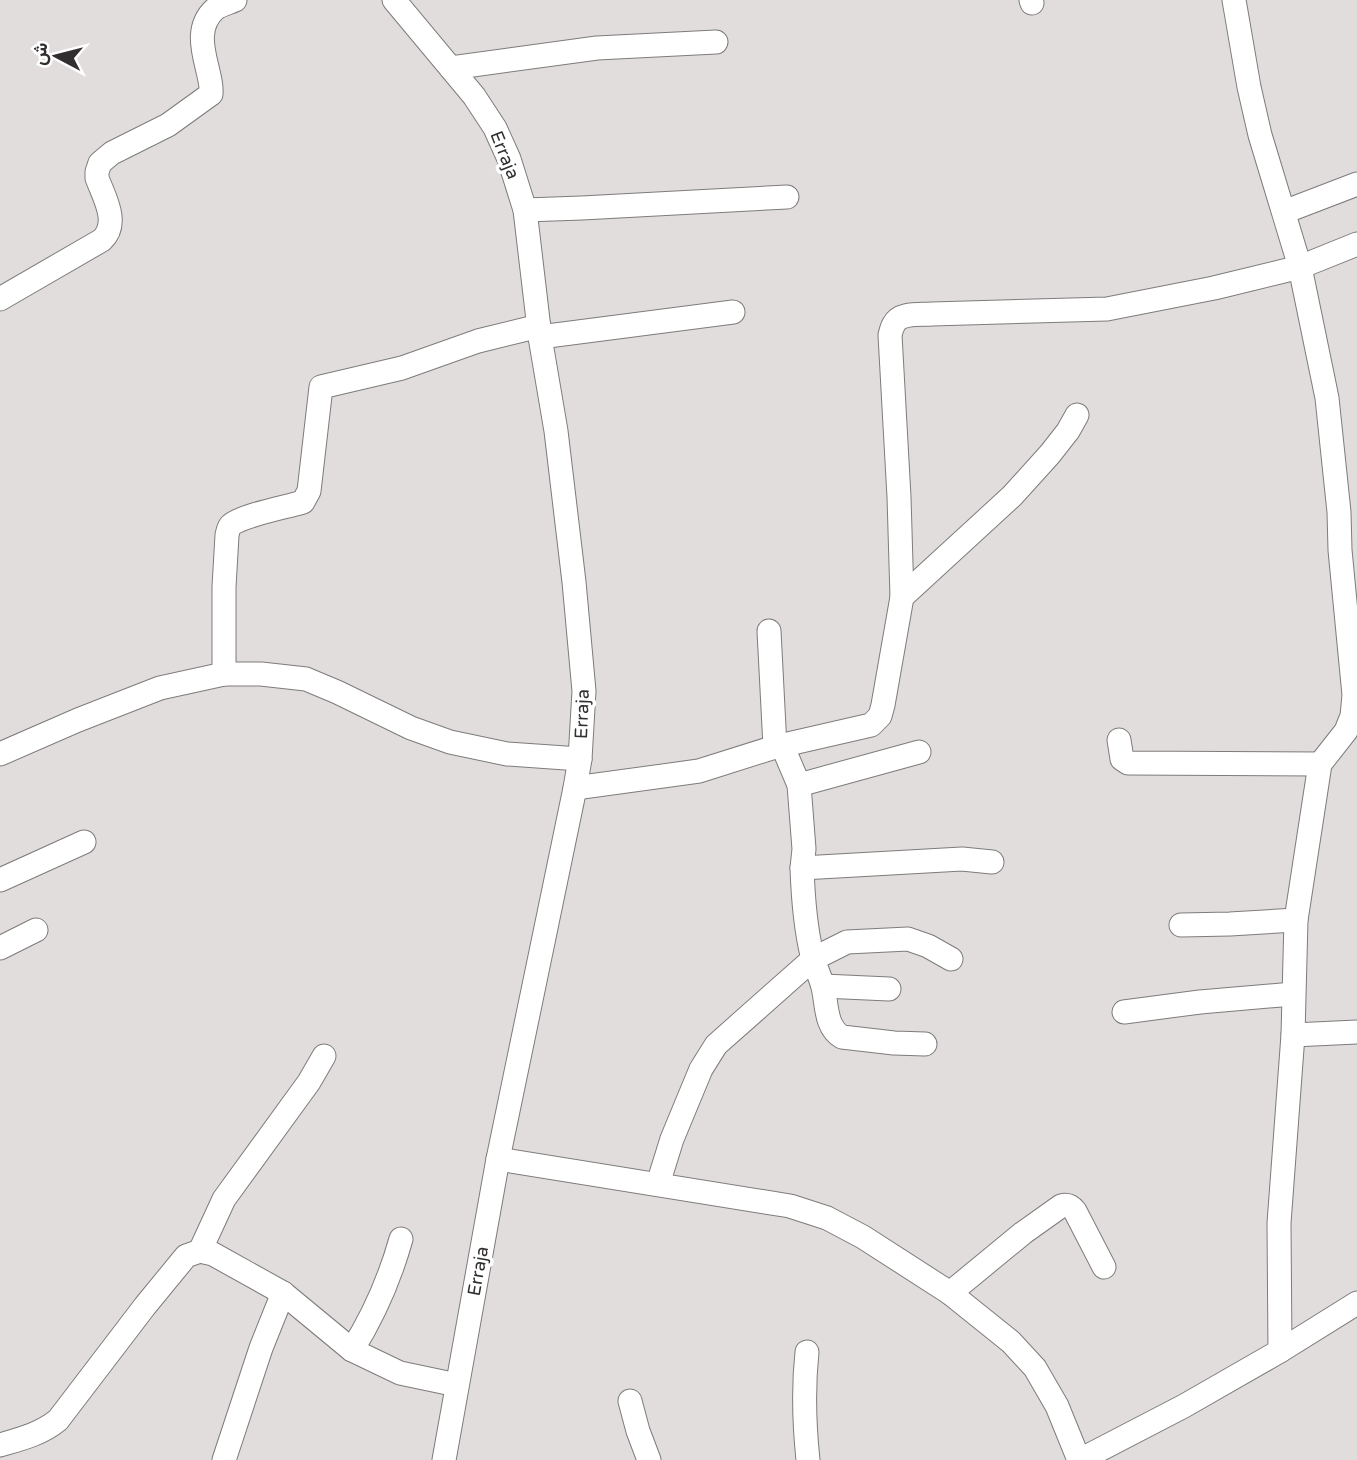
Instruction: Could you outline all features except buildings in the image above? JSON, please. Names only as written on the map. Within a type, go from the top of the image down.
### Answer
[{"type":"street","points":[[0,299],[107,235],[111,223],[97,177],[100,163],[112,153],[167,125],[211,94],[211,82],[201,43],[202,33],[215,9],[235,0]]},
{"type":"street","name":"Erraja","points":[[394,0],[474,96],[495,128],[509,159],[525,210],[539,331],[556,431],[584,691],[580,759],[575,788],[498,1159],[444,1460]]},
{"type":"street","points":[[1234,0],[1260,135],[1300,267],[1328,398],[1354,695],[1352,716],[1346,731],[1320,764],[1296,920],[1293,1035],[1279,1223],[1280,1351]]},
{"type":"street","points":[[451,68],[597,48],[716,42]]},
{"type":"street","points":[[1284,212],[1357,184]]},
{"type":"street","points":[[525,210],[787,197]]},
{"type":"street","points":[[575,788],[699,771],[779,746],[865,726],[880,716],[902,597],[890,335],[899,318],[932,314],[1107,309],[1214,288],[1300,267],[1357,244]]},
{"type":"street","points":[[224,674],[224,587],[228,529],[247,517],[303,502],[307,498],[321,387],[402,368],[478,341],[539,331],[733,312]]},
{"type":"street","points":[[902,597],[1012,496],[1050,454],[1077,415]]},
{"type":"street","points":[[769,631],[779,746],[799,785],[805,917],[830,1024],[842,1037],[925,1044]]},
{"type":"street","points":[[0,754],[160,688],[224,674],[261,674],[306,678],[411,728],[450,742],[507,754],[580,759]]},
{"type":"street","points":[[1119,740],[1122,759],[1128,763],[1320,764]]},
{"type":"street","points":[[799,785],[919,752]]},
{"type":"street","points":[[0,880],[84,842]]},
{"type":"street","points":[[802,868],[962,859],[992,862]]},
{"type":"street","points":[[1181,925],[1296,920]]},
{"type":"street","points":[[0,948],[36,930]]},
{"type":"street","points":[[658,1184],[672,1139],[701,1069],[716,1045],[813,959],[847,942],[908,939],[928,946],[951,960]]},
{"type":"street","points":[[823,986],[889,989]]},
{"type":"street","points":[[1124,1012],[1293,993]]},
{"type":"street","points":[[1293,1035],[1357,1032]]},
{"type":"street","points":[[200,1251],[224,1199],[309,1082],[324,1056]]},
{"type":"street","points":[[498,1159],[790,1206],[827,1218],[863,1237],[950,1293],[1001,1333],[1035,1368],[1057,1406],[1079,1460],[1184,1406],[1357,1303]]},
{"type":"street","points":[[950,1293],[1023,1233],[1066,1205],[1075,1211],[1104,1267]]},
{"type":"street","points":[[352,1350],[365,1331],[391,1275],[401,1239]]},
{"type":"street","points":[[0,1445],[37,1433],[58,1420],[186,1256],[200,1251],[213,1254],[283,1293],[352,1350],[400,1373],[457,1385]]},
{"type":"street","points":[[224,1460],[261,1348],[283,1293]]},
{"type":"street","points":[[807,1352],[803,1405],[808,1460]]},
{"type":"street","points":[[630,1401],[649,1460]]}]
